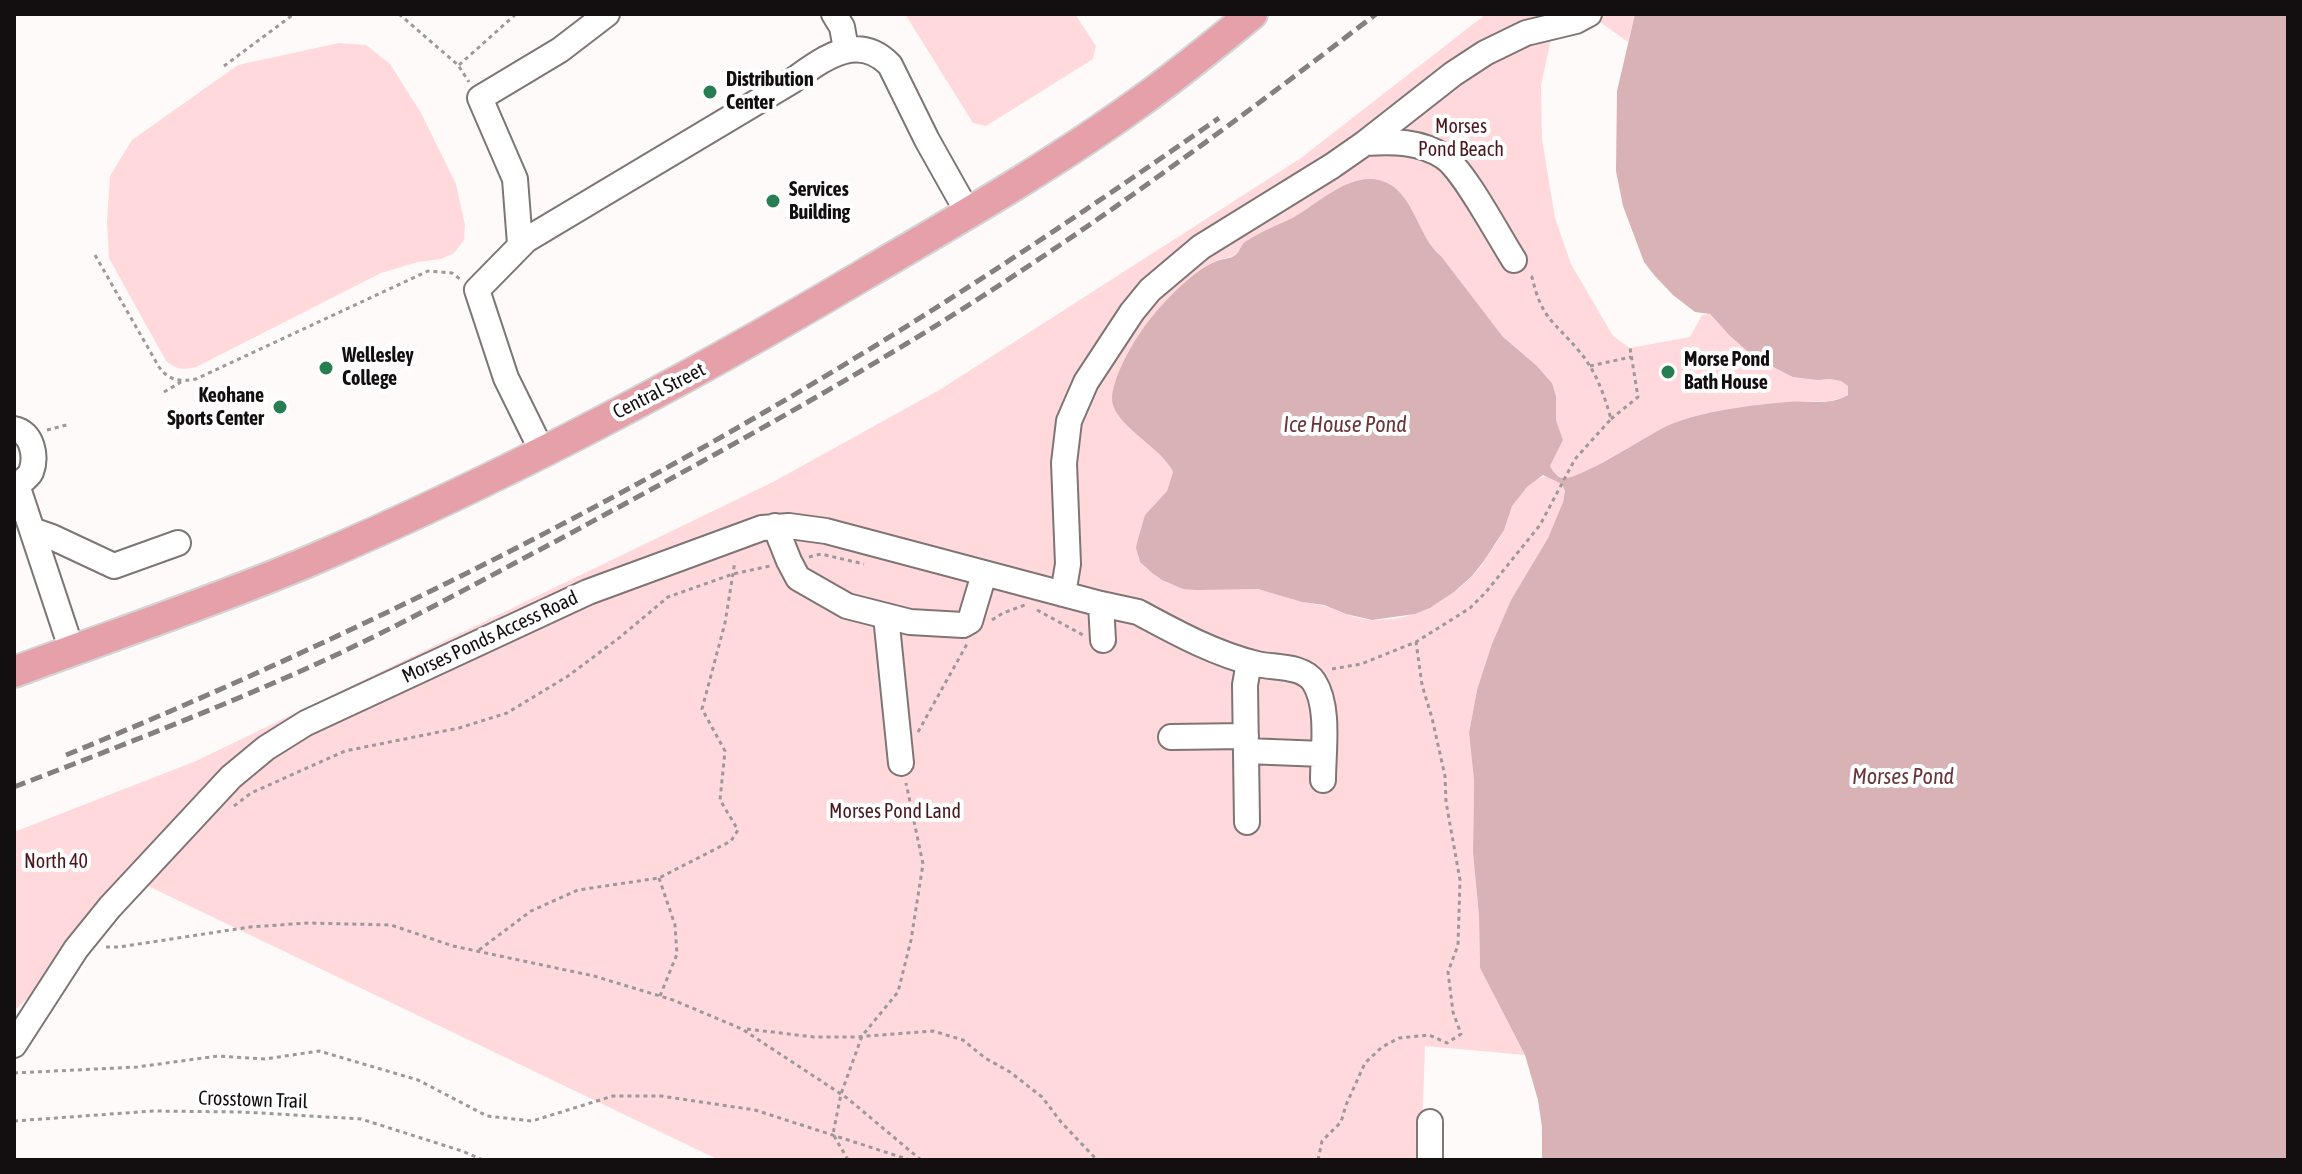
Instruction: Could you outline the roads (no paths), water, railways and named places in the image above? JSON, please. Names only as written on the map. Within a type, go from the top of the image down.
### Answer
[{"type":"main road","name":"Central Street","points":[[14,672],[312,560],[542,451],[746,346],[1067,151],[1139,102],[1252,14]]},
{"type":"street","points":[[520,244],[515,179],[480,98],[560,50],[607,14]]},
{"type":"street","points":[[834,14],[842,27],[846,49]]},
{"type":"street","points":[[1063,594],[1068,564],[1064,463],[1069,421],[1086,382],[1150,290],[1188,257],[1365,143],[1485,53],[1526,33],[1576,21],[1589,14]]},
{"type":"street","points":[[542,451],[506,378],[477,290],[520,244],[792,81],[826,57],[846,49],[864,51],[882,57],[890,65],[968,213]]},
{"type":"street","points":[[1365,143],[1408,143],[1435,151],[1446,158],[1514,260]]},
{"type":"street","points":[[14,429],[20,430],[30,440],[34,459],[30,475],[15,485],[72,651]]},
{"type":"street","points":[[775,526],[798,578],[847,606],[910,622],[963,625],[970,621],[982,583]]},
{"type":"street","name":"Morses Ponds Access Road","points":[[14,1045],[79,945],[110,907],[231,777],[287,733],[588,592],[749,532],[775,526],[826,531],[982,583],[1063,594],[1138,612],[1221,653],[1249,662],[1296,670],[1310,678],[1317,690],[1322,711],[1323,754]]},
{"type":"street","points":[[32,530],[114,566],[178,543]]},
{"type":"street","points":[[1101,604],[1103,640]]},
{"type":"street","points":[[886,616],[901,763]]},
{"type":"street","points":[[1247,822],[1245,685],[1249,662]]},
{"type":"street","points":[[1171,737],[1323,754],[1323,780]]},
{"type":"street","points":[[1430,1122],[1430,1160]]},
{"type":"water","name":"Morses Pond","points":[[1635,14],[2288,14],[2288,1160],[1542,1160],[1538,1100],[1525,1055],[1480,968],[1473,853],[1474,780],[1469,733],[1477,690],[1492,644],[1511,600],[1548,538],[1563,502],[1565,491],[1562,484],[1543,475],[1527,487],[1512,506],[1504,530],[1472,576],[1430,608],[1415,614],[1372,620],[1258,589],[1183,589],[1162,580],[1140,562],[1136,548],[1145,515],[1167,491],[1173,472],[1114,408],[1114,386],[1131,347],[1156,312],[1195,274],[1210,264],[1234,256],[1251,238],[1359,180],[1382,181],[1401,194],[1433,248],[1503,337],[1552,383],[1556,396],[1556,420],[1563,440],[1550,466],[1555,474],[1563,478],[1583,472],[1667,426],[1695,416],[1759,405],[1826,402],[1848,395],[1848,386],[1841,381],[1793,377],[1754,357],[1710,314],[1695,312],[1673,295],[1644,262],[1623,206],[1616,171],[1617,91]]},
{"type":"railway","points":[[14,787],[218,707],[355,646],[560,539],[792,411],[906,344],[1064,242],[1199,147],[1376,14]]},
{"type":"railway","points":[[66,755],[169,712],[373,619],[474,570],[672,465],[955,296],[1219,118]]},
{"type":"place","name":"Distribution Center","points":[[710,92]]},
{"type":"place","name":"Services Building","points":[[773,201]]},
{"type":"place","name":"Wellesley College","points":[[326,368]]},
{"type":"place","name":"Morse Pond Bath House","points":[[1668,372]]},
{"type":"place","name":"Keohane Sports Center","points":[[280,407]]},
{"type":"park label","name":"Morses Pond Beach","points":[[1461,138]]},
{"type":"park label","name":"Morses Pond Land","points":[[895,812]]},
{"type":"park label","name":"North 40","points":[[56,862]]},
{"type":"water label","name":"Ice House Pond","points":[[1345,425]]}]
